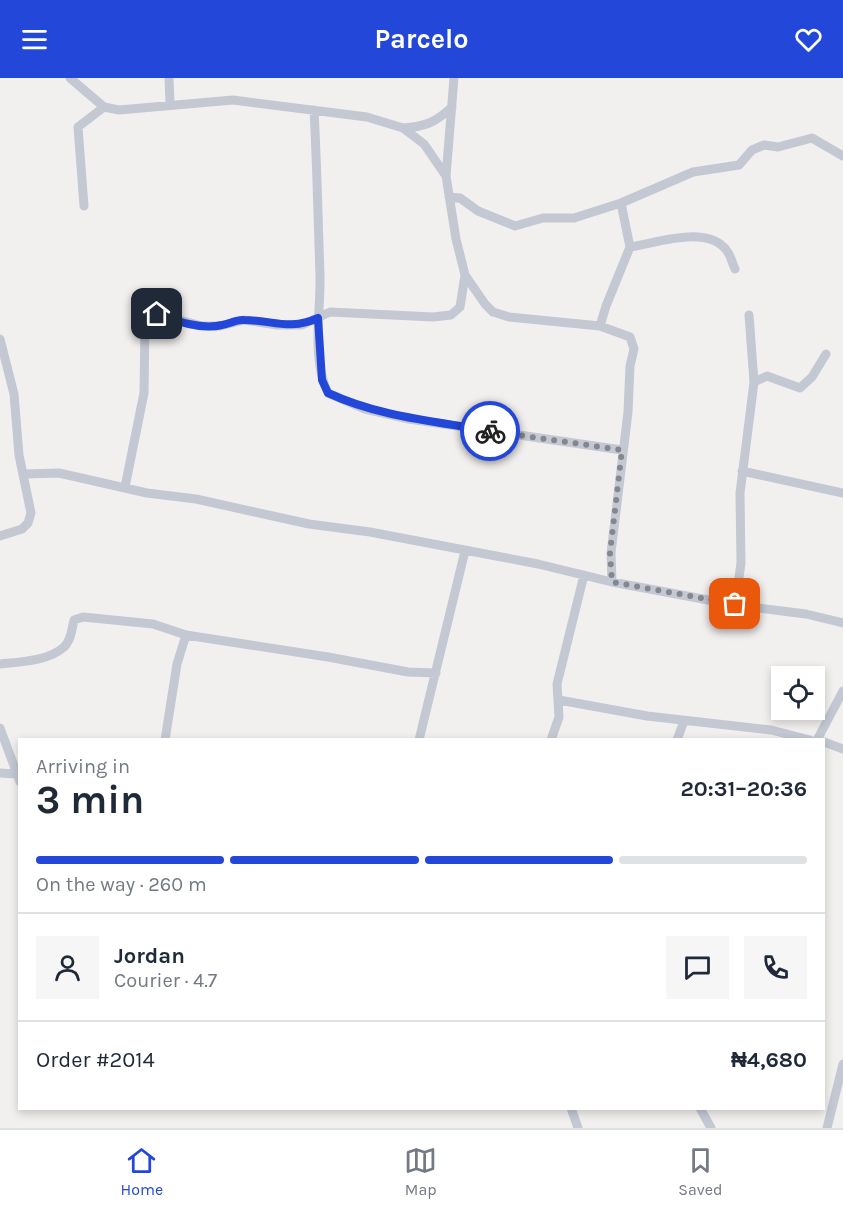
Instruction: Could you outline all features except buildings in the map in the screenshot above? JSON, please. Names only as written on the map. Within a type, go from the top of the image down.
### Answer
[{"type":"street","points":[[70,78],[104,107],[119,110],[233,100],[367,117],[403,128],[423,127],[439,120],[452,107]]},
{"type":"street","points":[[169,78],[170,104]]},
{"type":"street","points":[[125,487],[142,405],[146,375],[143,354],[145,323],[150,316],[157,314],[202,326],[220,326],[244,320],[277,325],[302,325],[330,312],[434,317],[451,315],[460,307],[465,275],[456,239],[446,176],[454,78]]},
{"type":"street","points":[[84,206],[78,127],[104,107]]},
{"type":"street","points":[[314,110],[316,194],[319,219],[318,318],[322,380],[328,393],[365,409],[409,419],[622,450]]},
{"type":"street","points":[[403,128],[424,144],[446,176]]},
{"type":"street","points":[[449,198],[460,198],[478,211],[514,226],[543,218],[574,218],[621,203],[693,172],[740,165],[752,150],[764,145],[778,147],[812,138],[843,156]]},
{"type":"street","points":[[600,326],[613,285],[630,247],[621,203]]},
{"type":"street","points":[[630,247],[691,237],[714,240],[727,251],[735,268]]},
{"type":"street","points":[[465,275],[493,312],[509,317],[600,326],[630,337],[634,349],[630,366],[628,412],[610,553],[612,582]]},
{"type":"street","points":[[735,604],[741,563],[739,512],[742,471],[754,382],[749,315]]},
{"type":"street","points":[[0,339],[15,394],[20,454],[31,513],[28,524],[14,533],[0,536]]},
{"type":"street","points":[[754,382],[767,376],[800,388],[812,377],[826,354]]},
{"type":"street","points":[[742,471],[843,493]]},
{"type":"street","points":[[25,474],[59,473],[223,504],[309,524],[370,532],[612,582],[806,614],[843,623]]},
{"type":"street","points":[[420,738],[465,551]]},
{"type":"street","points":[[552,738],[559,717],[558,684],[584,575]]},
{"type":"street","points":[[0,664],[28,661],[54,653],[66,646],[74,620],[83,617],[153,624],[186,635],[408,672],[436,673]]},
{"type":"street","points":[[165,738],[177,664],[186,635]]},
{"type":"street","points":[[818,738],[843,691]]},
{"type":"street","points":[[559,700],[684,721],[771,730],[802,738]]},
{"type":"street","points":[[678,738],[684,721]]},
{"type":"street","points":[[0,728],[18,778]]},
{"type":"street","points":[[825,742],[843,749]]},
{"type":"street","points":[[0,773],[18,778]]},
{"type":"street","points":[[827,1128],[843,1064]]},
{"type":"street","points":[[572,1110],[578,1128]]},
{"type":"street","points":[[701,1110],[711,1128]]},
{"type":"way so far","points":[[490,431],[622,450],[610,553],[612,582],[735,604]]},
{"type":"route","points":[[157,314],[176,321],[202,326],[220,326],[235,320],[277,325],[302,325],[318,318],[322,380],[328,393],[365,409],[409,419],[490,431]]}]
